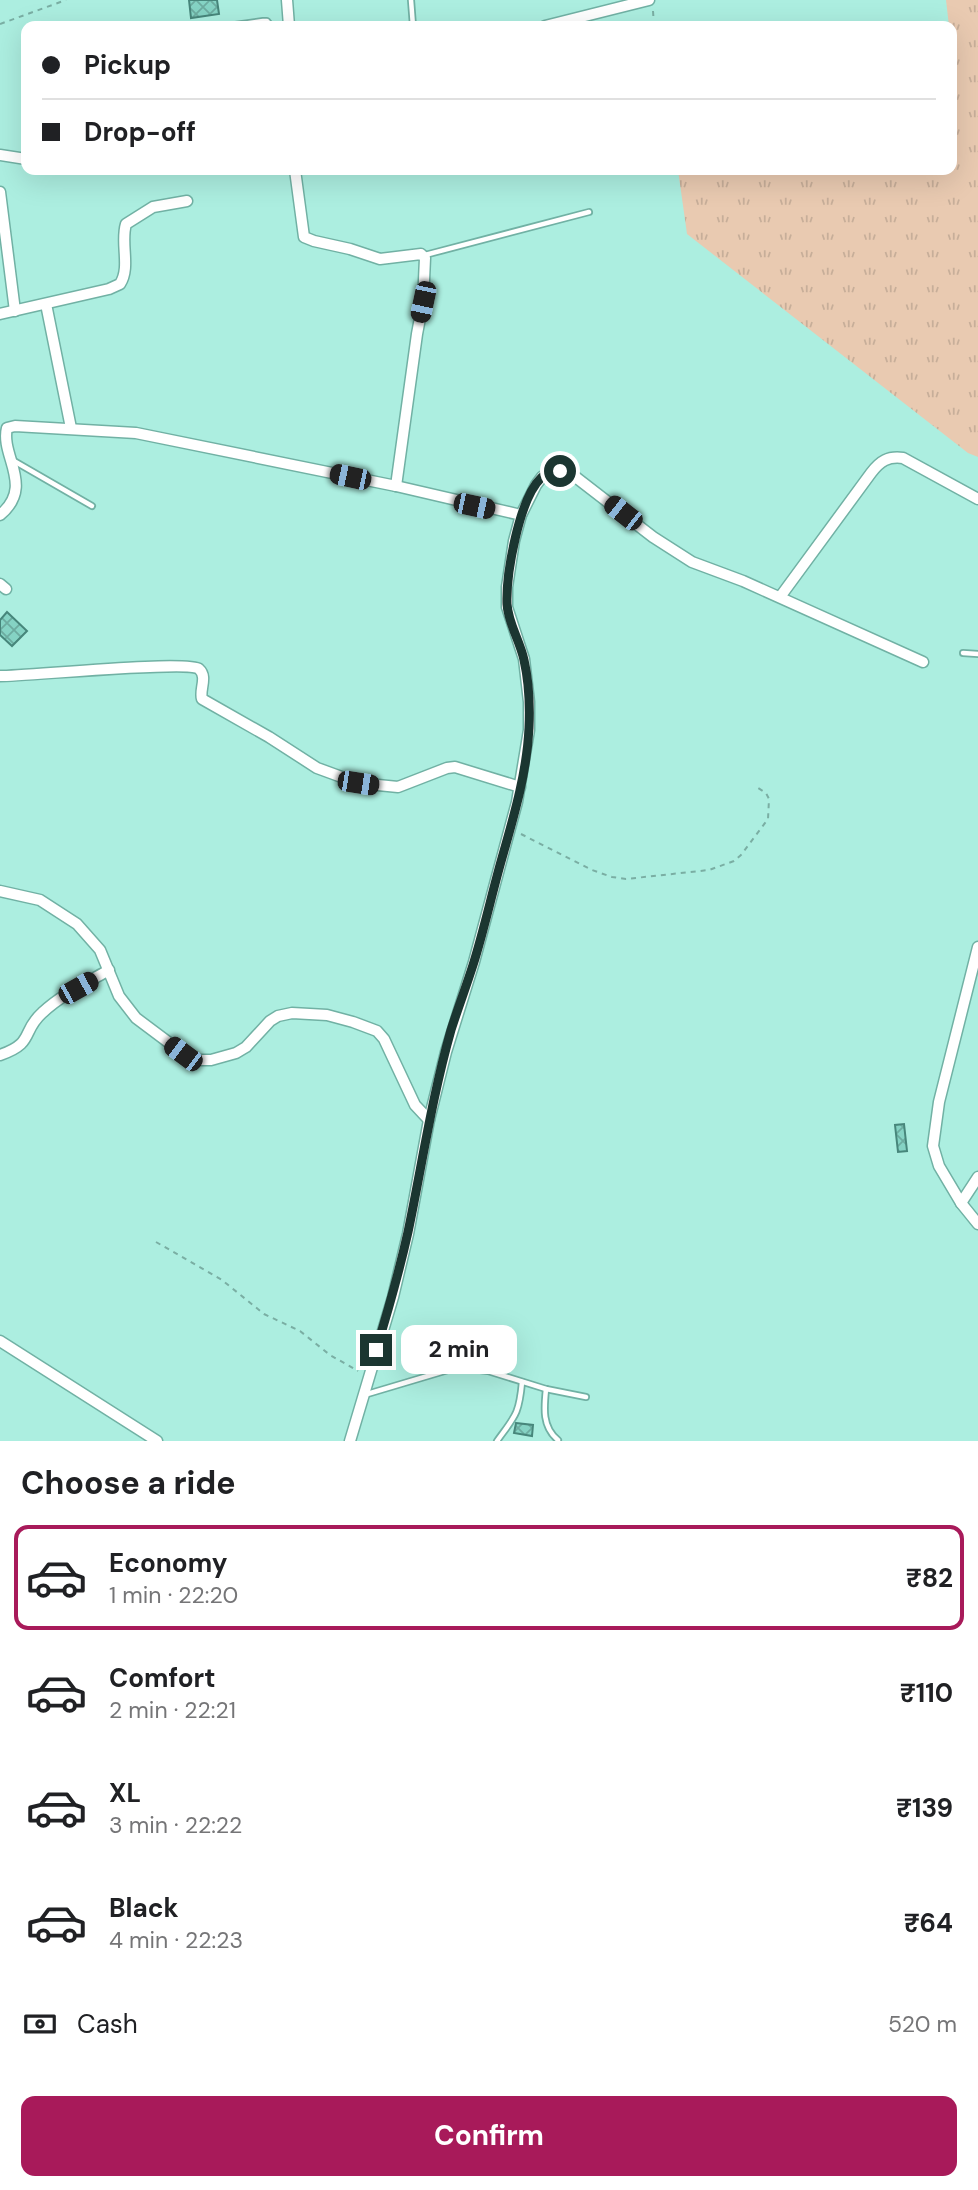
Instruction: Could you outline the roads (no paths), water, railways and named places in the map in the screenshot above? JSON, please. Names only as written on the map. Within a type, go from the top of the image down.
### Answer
[{"type":"street","points":[[287,0],[289,21]]},
{"type":"street","points":[[565,21],[650,0]]},
{"type":"street","points":[[0,155],[21,158]]},
{"type":"street","points":[[296,175],[304,237],[350,248],[380,259],[424,255],[423,302],[396,486]]},
{"type":"street","points":[[0,191],[15,311]]},
{"type":"street","points":[[0,314],[120,284],[125,270],[126,224],[153,207],[187,201]]},
{"type":"street","points":[[46,304],[71,428]]},
{"type":"street","points":[[1,517],[14,489],[14,471],[5,436],[7,428],[15,426],[136,433],[396,486],[521,516]]},
{"type":"street","points":[[780,597],[871,473],[886,459],[902,458],[978,499]]},
{"type":"street","points":[[350,1441],[393,1297],[408,1234],[429,1120],[520,787],[529,730],[529,702],[524,659],[507,607],[507,587],[521,516],[536,485],[551,471],[569,472],[692,562],[780,597],[923,662]]},
{"type":"street","points":[[0,676],[151,666],[194,666],[203,677],[202,699],[327,772],[358,783],[398,787],[455,767],[520,787]]},
{"type":"street","points":[[0,891],[40,900],[78,924],[100,950],[122,1002],[136,1018],[188,1058],[197,1061],[222,1058],[242,1050],[263,1026],[284,1014],[327,1015],[370,1028],[384,1040],[415,1105],[429,1120]]},
{"type":"street","points":[[978,947],[939,1102],[933,1137],[936,1160],[961,1203],[978,1224]]},
{"type":"street","points":[[0,1055],[23,1044],[36,1019],[52,1004],[109,970]]},
{"type":"street","points":[[961,1203],[978,1177]]},
{"type":"street","points":[[0,1341],[157,1441]]},
{"type":"lane","points":[[411,0],[413,21]]},
{"type":"lane","points":[[424,255],[589,212]]},
{"type":"lane","points":[[10,458],[92,506]]},
{"type":"lane","points":[[962,653],[978,654]]},
{"type":"lane","points":[[363,1396],[447,1370],[464,1368],[488,1371],[545,1389],[586,1396]]},
{"type":"lane","points":[[497,1441],[516,1417],[522,1382]]},
{"type":"lane","points":[[545,1389],[545,1420],[548,1429],[558,1440]]}]
